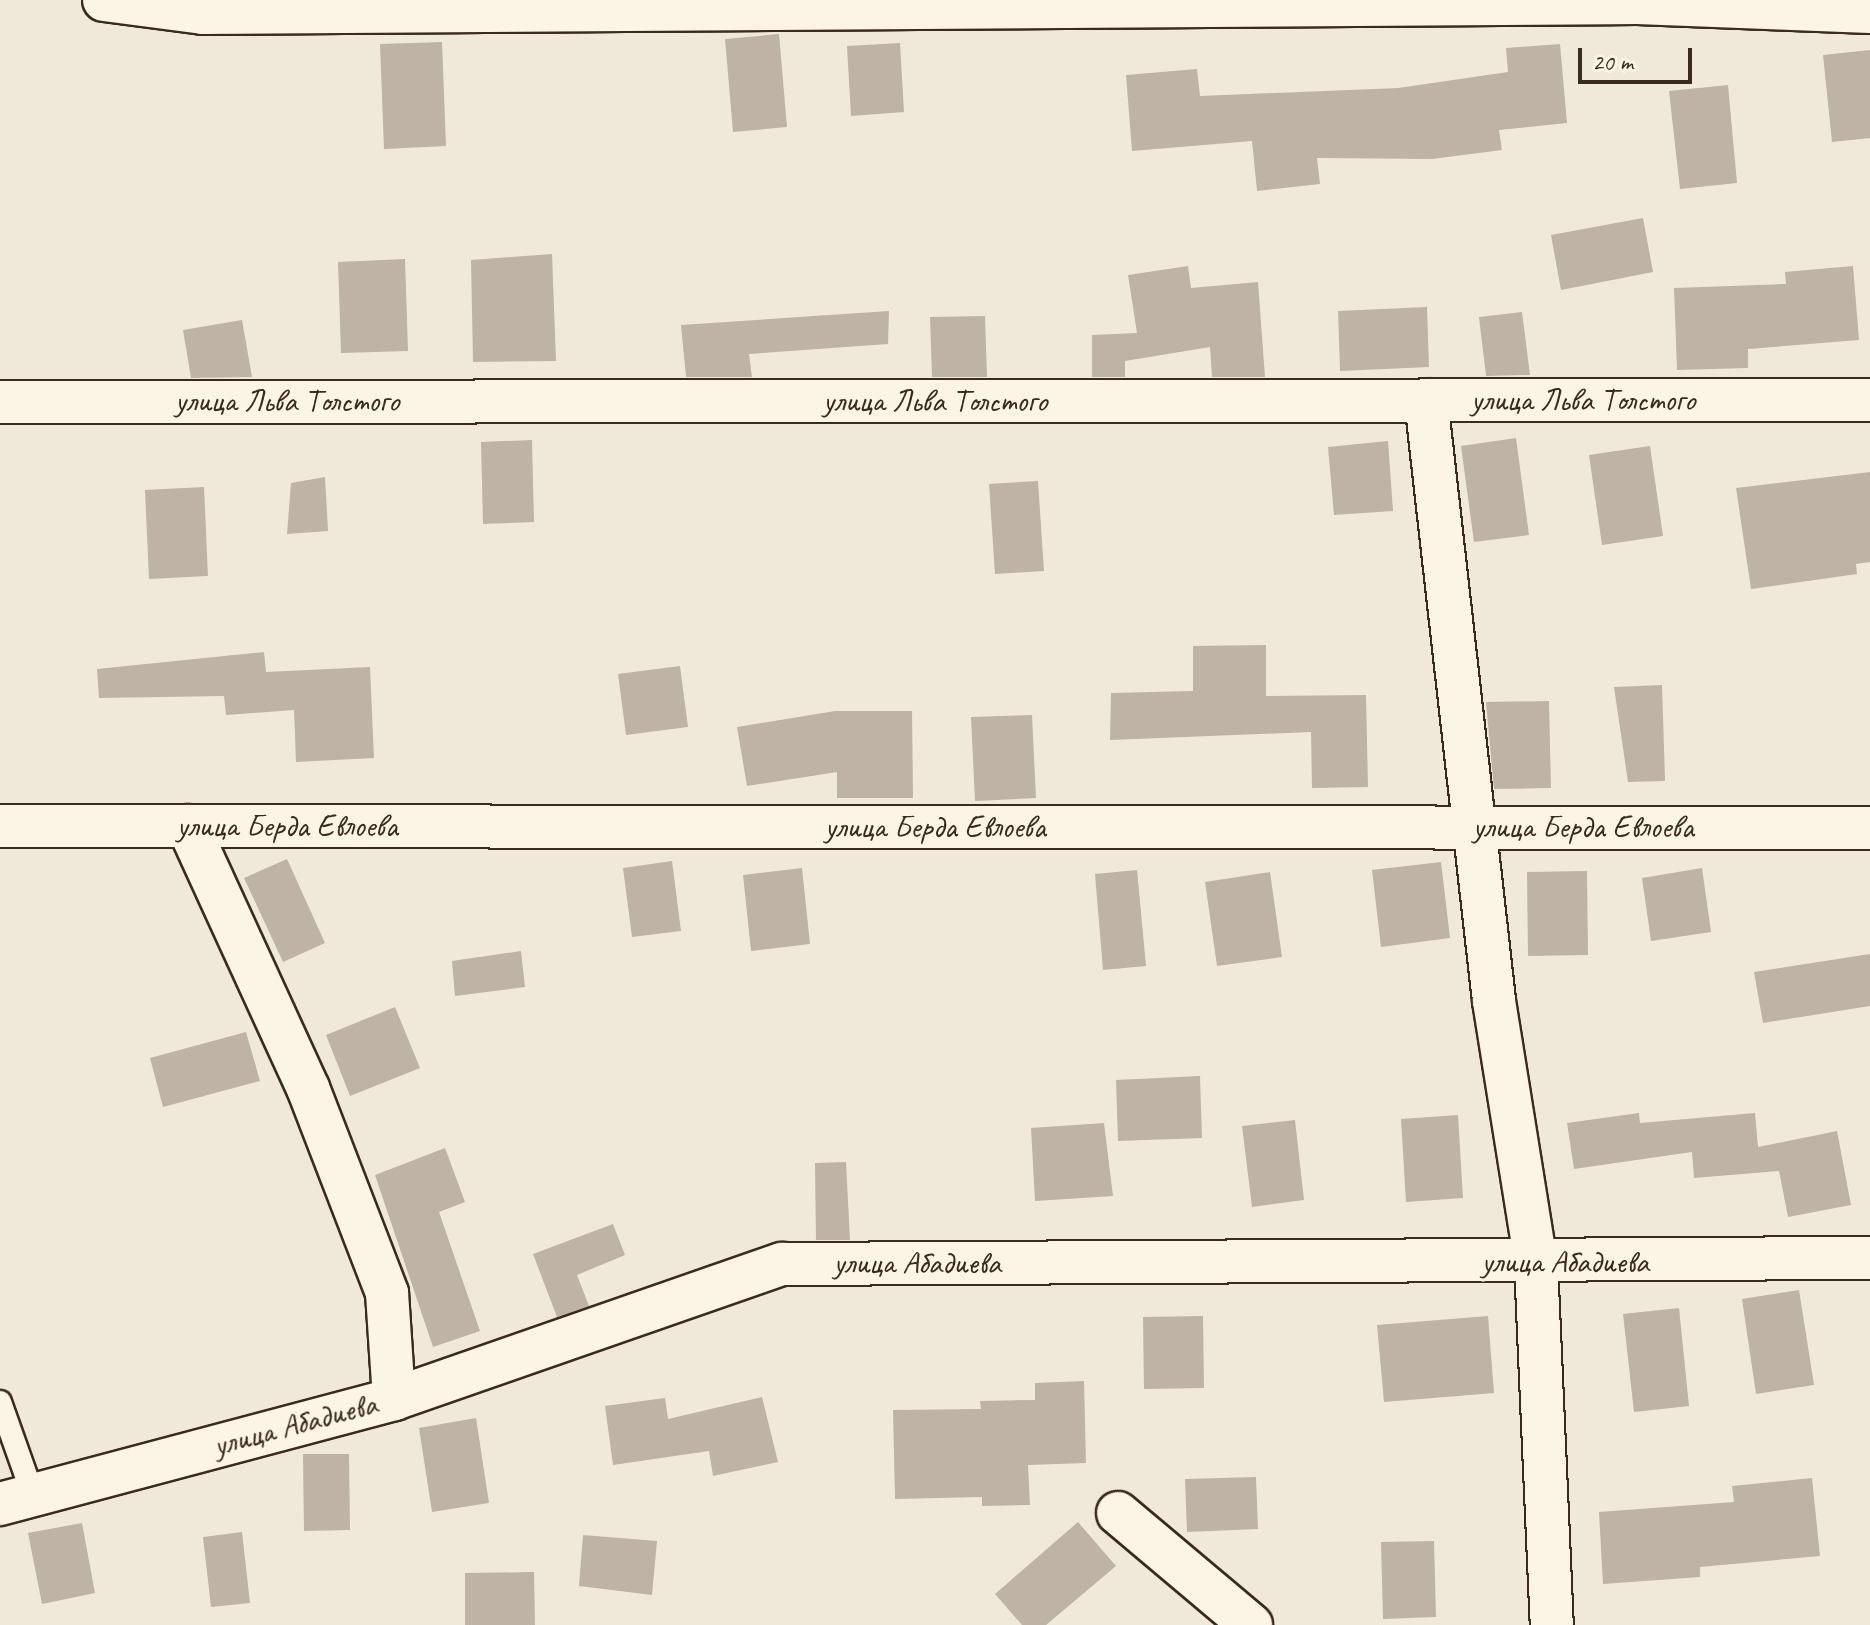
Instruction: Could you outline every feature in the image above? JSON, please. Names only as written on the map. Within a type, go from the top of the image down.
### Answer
[{"type":"street","points":[[104,0],[203,13],[643,3],[1637,1],[1870,12]]},
{"type":"street","points":[[1426,400],[1473,827],[1536,1263],[1552,1625]]},
{"type":"street","name":"улица Льва Толстого","points":[[0,402],[1870,400]]},
{"type":"street","name":"улица Берда Евлоева","points":[[0,826],[1870,828]]},
{"type":"street","points":[[188,826],[308,1088],[387,1293],[394,1399]]},
{"type":"street","name":"улица Абадиева","points":[[16,1500],[394,1399],[782,1264],[1536,1263],[1870,1258]]},
{"type":"street","points":[[1118,1513],[1251,1625]]},
{"type":"lane","points":[[0,1402],[16,1500]]},
{"type":"building","points":[[779,34],[787,127],[733,132],[725,39]]},
{"type":"building","points":[[442,42],[446,146],[384,149],[380,44]]},
{"type":"building","points":[[900,43],[904,112],[851,116],[847,46]]},
{"type":"building","points":[[1560,44],[1567,123],[1499,130],[1502,150],[1432,159],[1317,158],[1320,184],[1257,191],[1252,141],[1132,151],[1126,75],[1197,69],[1200,96],[1398,88],[1508,72],[1506,48]]},
{"type":"building","points":[[1870,50],[1870,138],[1832,142],[1823,55]]},
{"type":"building","points":[[1728,85],[1737,183],[1680,189],[1669,91]]},
{"type":"building","points":[[1643,218],[1653,272],[1561,290],[1551,235]]},
{"type":"building","points":[[552,254],[556,361],[473,362],[471,260]]},
{"type":"building","points":[[405,259],[408,351],[341,353],[338,262]]},
{"type":"building","points":[[1188,266],[1191,288],[1258,282],[1265,377],[1212,377],[1210,347],[1125,361],[1125,377],[1092,377],[1092,335],[1137,333],[1128,275]]},
{"type":"building","points":[[1853,266],[1859,340],[1748,349],[1748,368],[1677,370],[1674,288],[1786,284],[1785,272]]},
{"type":"building","points":[[1427,307],[1429,367],[1340,371],[1338,311]]},
{"type":"building","points":[[889,311],[888,344],[749,354],[752,377],[686,377],[681,325]]},
{"type":"building","points":[[1522,312],[1530,375],[1486,376],[1479,317]]},
{"type":"building","points":[[985,316],[987,377],[932,377],[930,317]]},
{"type":"building","points":[[242,320],[252,377],[191,378],[183,330]]},
{"type":"building","points":[[1516,438],[1529,535],[1474,542],[1461,446]]},
{"type":"building","points":[[532,440],[534,522],[483,524],[481,442]]},
{"type":"building","points":[[1388,441],[1393,511],[1334,515],[1328,447]]},
{"type":"building","points":[[1650,446],[1663,536],[1602,545],[1589,455]]},
{"type":"building","points":[[1870,472],[1870,562],[1856,564],[1857,574],[1751,589],[1736,488]]},
{"type":"building","points":[[325,477],[328,531],[287,534],[291,483]]},
{"type":"building","points":[[1038,481],[1044,571],[995,574],[989,484]]},
{"type":"building","points":[[204,487],[208,576],[149,579],[145,490]]},
{"type":"building","points":[[1266,645],[1266,696],[1366,695],[1368,787],[1312,788],[1311,732],[1110,740],[1111,693],[1193,691],[1193,646]]},
{"type":"building","points":[[264,652],[266,672],[370,667],[374,758],[296,762],[294,710],[226,715],[224,696],[99,698],[97,669]]},
{"type":"building","points":[[680,666],[688,727],[626,735],[618,674]]},
{"type":"building","points":[[1662,685],[1665,781],[1628,782],[1614,687]]},
{"type":"building","points":[[1549,701],[1551,788],[1494,789],[1486,702]]},
{"type":"building","points":[[835,711],[912,711],[913,798],[837,798],[837,772],[747,786],[737,727]]},
{"type":"building","points":[[1032,715],[1036,798],[975,801],[971,717]]},
{"type":"building","points":[[287,859],[325,943],[283,962],[244,878]]},
{"type":"building","points":[[672,861],[681,931],[632,937],[623,868]]},
{"type":"building","points":[[1441,862],[1450,938],[1381,947],[1372,870]]},
{"type":"building","points":[[802,868],[810,944],[751,951],[743,875]]},
{"type":"building","points":[[1702,868],[1711,932],[1651,941],[1642,878]]},
{"type":"building","points":[[1137,870],[1146,966],[1103,970],[1095,874]]},
{"type":"building","points":[[1587,871],[1588,955],[1528,956],[1527,872]]},
{"type":"building","points":[[1270,872],[1282,957],[1217,966],[1205,882]]},
{"type":"building","points":[[521,951],[525,987],[455,996],[452,961]]},
{"type":"building","points":[[1870,954],[1870,1006],[1763,1023],[1754,972]]},
{"type":"building","points":[[395,1007],[420,1068],[350,1096],[326,1035]]},
{"type":"building","points":[[246,1032],[260,1081],[163,1107],[150,1058]]},
{"type":"building","points":[[1200,1076],[1202,1138],[1118,1141],[1116,1080]]},
{"type":"building","points":[[1639,1113],[1640,1123],[1755,1113],[1758,1147],[1837,1131],[1851,1205],[1788,1217],[1779,1171],[1694,1178],[1692,1152],[1574,1169],[1567,1123]]},
{"type":"building","points":[[1458,1115],[1463,1198],[1406,1202],[1401,1119]]},
{"type":"building","points":[[1295,1120],[1304,1200],[1252,1207],[1242,1126]]},
{"type":"building","points":[[1104,1123],[1113,1196],[1035,1201],[1031,1128]]},
{"type":"building","points":[[445,1148],[465,1202],[439,1212],[480,1331],[433,1347],[375,1175]]},
{"type":"building","points":[[846,1162],[850,1240],[816,1240],[815,1163]]},
{"type":"building","points":[[613,1224],[625,1255],[577,1275],[589,1306],[557,1317],[533,1254]]},
{"type":"building","points":[[1799,1290],[1814,1385],[1756,1394],[1742,1299]]},
{"type":"building","points":[[1679,1308],[1689,1406],[1634,1412],[1623,1314]]},
{"type":"building","points":[[1203,1316],[1204,1388],[1144,1389],[1143,1317]]},
{"type":"building","points":[[1488,1316],[1494,1393],[1384,1402],[1377,1325]]},
{"type":"building","points":[[1084,1381],[1086,1463],[1028,1465],[1030,1505],[982,1506],[982,1497],[895,1499],[893,1410],[981,1409],[980,1401],[1035,1400],[1035,1383]]},
{"type":"building","points":[[762,1397],[778,1462],[713,1476],[709,1451],[613,1465],[605,1406],[665,1398],[668,1419]]},
{"type":"building","points":[[476,1418],[489,1503],[432,1512],[419,1428]]},
{"type":"building","points":[[303,1454],[349,1454],[350,1530],[304,1531]]},
{"type":"building","points":[[1256,1477],[1258,1529],[1187,1532],[1185,1479]]},
{"type":"building","points":[[1812,1478],[1820,1556],[1700,1567],[1700,1577],[1603,1584],[1599,1512],[1734,1502],[1732,1486]]},
{"type":"building","points":[[1078,1522],[1116,1566],[1046,1625],[1022,1625],[995,1594]]},
{"type":"building","points":[[82,1523],[95,1593],[42,1604],[28,1533]]},
{"type":"building","points":[[242,1532],[250,1603],[211,1607],[203,1537]]},
{"type":"building","points":[[583,1535],[657,1541],[652,1595],[579,1586]]},
{"type":"building","points":[[1434,1541],[1436,1617],[1383,1619],[1381,1542]]},
{"type":"building","points":[[534,1572],[535,1625],[465,1625],[465,1573]]}]
